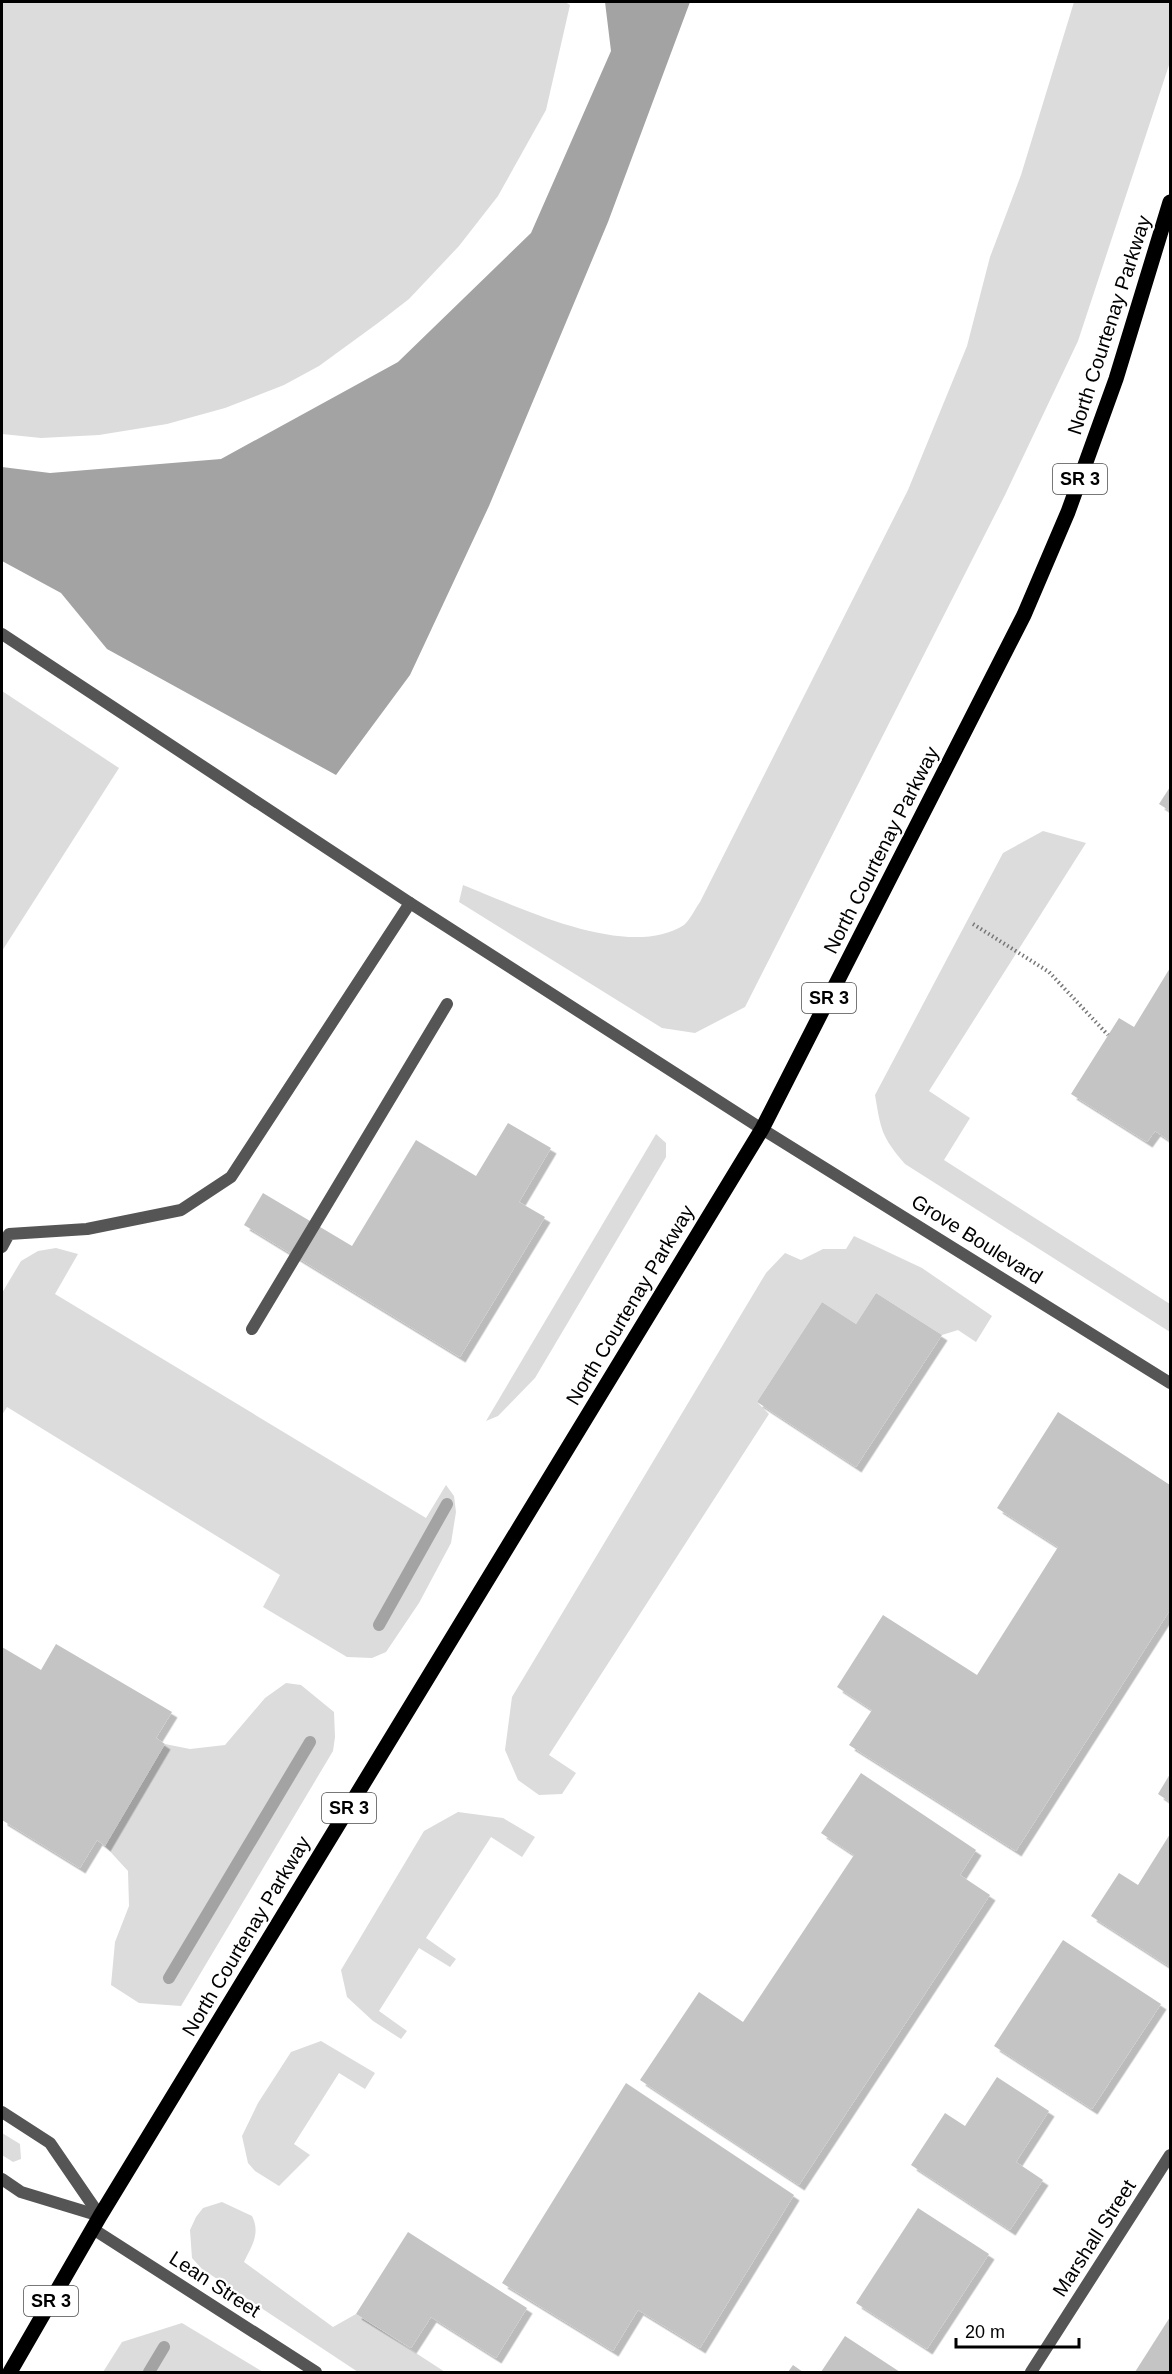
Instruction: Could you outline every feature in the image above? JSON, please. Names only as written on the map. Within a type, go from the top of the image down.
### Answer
[{"type":"main road","name":"North Courtenay Parkway","points":[[10,2373],[96,2223],[762,1129],[1024,615],[1068,512],[1116,379],[1170,202]]},
{"type":"street","name":"Grove Boulevard","points":[[2,634],[411,903],[762,1129],[1170,1383]]},
{"type":"street","points":[[2,1246],[9,1234],[87,1229],[181,1210],[231,1177],[411,903]]},
{"type":"street","points":[[252,1329],[447,1004]]},
{"type":"street","points":[[2,2112],[50,2143],[96,2223]]},
{"type":"street","name":"Marshall Street","points":[[1031,2373],[1170,2155]]},
{"type":"street","points":[[2,2179],[21,2192],[96,2223]]},
{"type":"street","name":"Lean Street","points":[[96,2223],[316,2373]]},
{"type":"path","points":[[973,924],[1049,972],[1108,1035]]},
{"type":"shaded area","points":[[2,2],[565,2],[570,5],[546,110],[498,196],[459,246],[409,299],[319,366],[284,385],[225,408],[167,424],[99,435],[41,438],[2,434]]},
{"type":"shaded area","points":[[605,2],[690,2],[608,222],[489,506],[410,675],[336,775],[107,649],[61,593],[2,561],[2,467],[50,473],[221,459],[398,362],[531,233],[611,51]]},
{"type":"shaded area","points":[[1074,2],[1170,2],[1170,62],[1078,341],[1005,495],[745,1007],[695,1033],[662,1028],[459,902],[463,885],[543,917],[604,934],[634,937],[661,935],[684,925],[690,917],[700,902],[908,490],[967,346],[990,257],[1021,175]]},
{"type":"shaded area","points":[[2,691],[119,768],[2,951]]},
{"type":"shaded area","points":[[1043,831],[1086,843],[929,1091],[970,1118],[944,1160],[1170,1304],[1170,1332],[905,1164],[891,1146],[881,1125],[875,1095],[1003,853]]},
{"type":"shaded area","points":[[656,1134],[666,1143],[666,1157],[535,1378],[498,1416],[486,1421]]},
{"type":"shaded area","points":[[854,1236],[922,1268],[992,1316],[976,1342],[958,1330],[942,1335],[876,1293],[856,1324],[822,1302],[757,1402],[769,1414],[549,1755],[576,1773],[562,1794],[539,1795],[518,1780],[505,1750],[512,1697],[766,1273],[785,1253],[801,1260],[823,1249],[846,1249]]},
{"type":"shaded area","points":[[56,1248],[78,1254],[55,1294],[426,1518],[446,1485],[454,1496],[456,1512],[451,1543],[419,1603],[386,1652],[372,1658],[347,1657],[263,1607],[280,1575],[7,1407],[2,1415],[2,1293],[21,1261],[38,1251]]},
{"type":"shaded area","points":[[286,1683],[301,1685],[334,1712],[333,1751],[181,2006],[139,2003],[111,1985],[115,1942],[129,1906],[128,1871],[105,1846],[165,1744],[190,1749],[225,1745],[265,1698]]},
{"type":"shaded area","points":[[458,1812],[503,1818],[535,1837],[522,1857],[491,1837],[426,1938],[456,1959],[450,1967],[419,1948],[379,2011],[407,2031],[401,2039],[373,2021],[347,1997],[341,1970],[424,1831]]},
{"type":"shaded area","points":[[321,2041],[375,2073],[365,2089],[339,2073],[294,2144],[310,2155],[279,2186],[255,2171],[248,2163],[242,2136],[258,2103],[291,2052]]},
{"type":"shaded area","points":[[2,2133],[20,2144],[21,2159],[13,2162],[2,2155]]},
{"type":"shaded area","points":[[222,2202],[252,2216],[255,2223],[254,2240],[244,2262],[333,2327],[356,2314],[445,2372],[358,2372],[202,2269],[192,2258],[190,2230],[203,2208]]},
{"type":"shaded area","points":[[182,2323],[263,2372],[103,2372],[122,2342]]},
{"type":"building","points":[[1170,787],[1170,811],[1159,804]]},
{"type":"building","points":[[1170,968],[1170,1141],[1155,1131],[1147,1142],[1071,1094],[1119,1018],[1134,1027]]},
{"type":"building","points":[[508,1123],[551,1148],[519,1202],[545,1217],[460,1357],[244,1225],[263,1193],[352,1246],[416,1140],[476,1176]]},
{"type":"building","points":[[876,1293],[942,1335],[856,1467],[757,1402],[822,1302],[856,1324]]},
{"type":"building","points":[[1058,1412],[1170,1485],[1170,1610],[1016,1851],[849,1745],[872,1710],[837,1687],[883,1615],[977,1675],[1058,1547],[997,1508]]},
{"type":"building","points":[[56,1644],[172,1712],[156,1738],[165,1744],[105,1846],[97,1840],[80,1868],[2,1820],[2,1647],[41,1670]]},
{"type":"building","points":[[861,1773],[976,1850],[960,1875],[990,1895],[799,2185],[640,2080],[699,1992],[743,2022],[854,1855],[821,1833]]},
{"type":"building","points":[[1170,1774],[1170,1802],[1158,1794]]},
{"type":"building","points":[[1170,1834],[1170,1967],[1091,1916],[1119,1873],[1138,1885]]},
{"type":"building","points":[[1063,1940],[1161,2004],[1092,2109],[994,2046]]},
{"type":"building","points":[[997,2077],[1049,2111],[1016,2162],[1043,2180],[1010,2230],[911,2165],[945,2113],[965,2126]]},
{"type":"building","points":[[626,2083],[794,2195],[700,2348],[638,2310],[613,2351],[502,2283]]},
{"type":"building","points":[[918,2208],[989,2254],[927,2349],[856,2303]]},
{"type":"building","points":[[408,2232],[527,2308],[496,2358],[431,2317],[411,2348],[356,2314]]},
{"type":"building","points":[[1170,2317],[1170,2372],[1135,2372]]},
{"type":"building","points":[[845,2336],[900,2372],[821,2372]]},
{"type":"building","points":[[793,2365],[803,2372],[788,2372]]},
{"type":"waterway","points":[[379,1625],[447,1504]]},
{"type":"waterway","points":[[169,1978],[310,1742]]},
{"type":"waterway","points":[[149,2372],[164,2347]]}]
